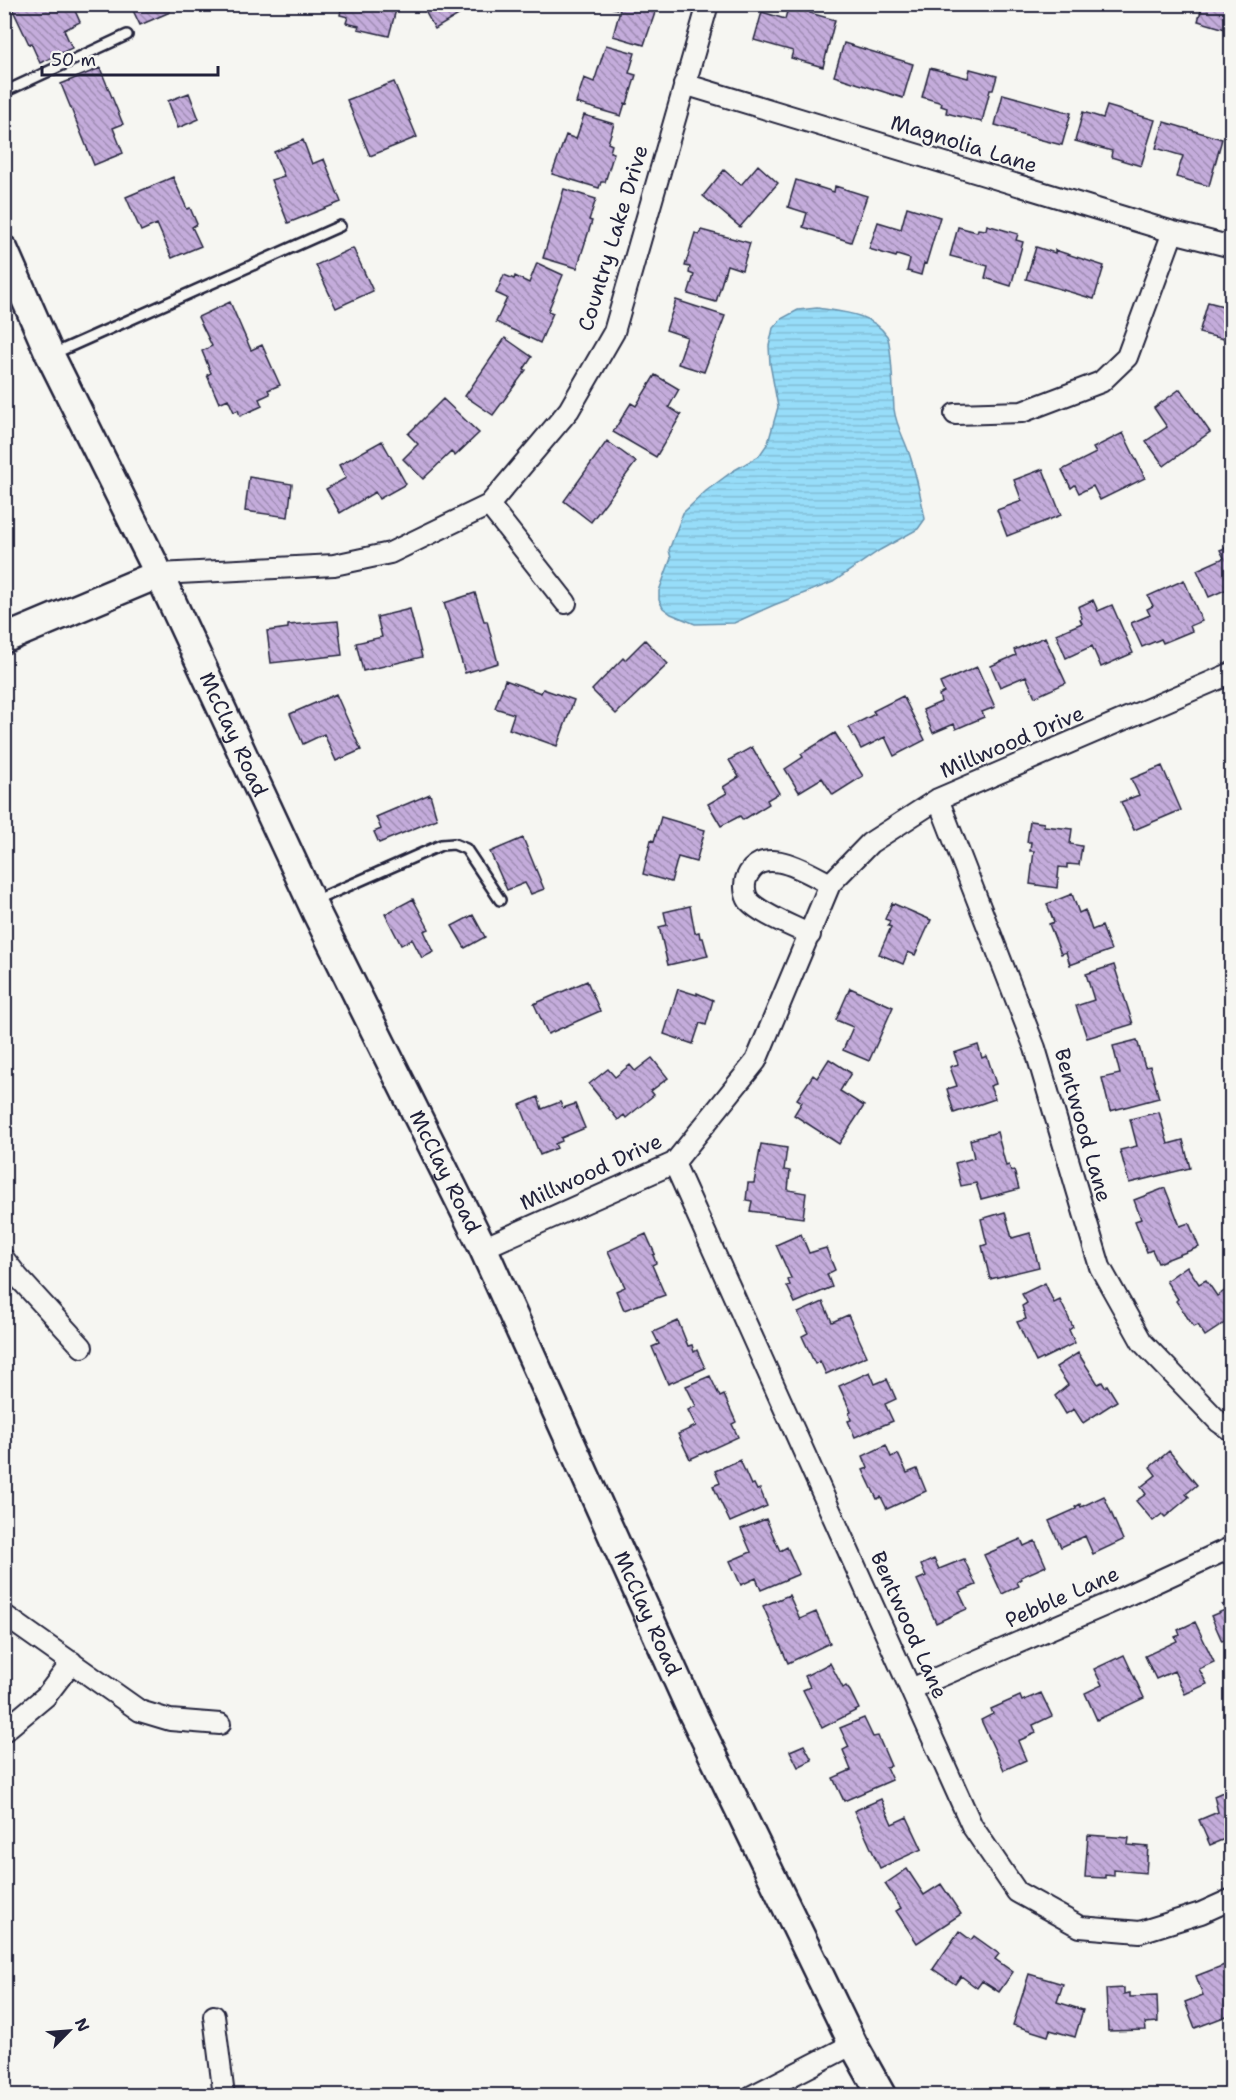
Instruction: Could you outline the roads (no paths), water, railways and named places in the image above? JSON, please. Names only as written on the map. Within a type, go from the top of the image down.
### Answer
[{"type":"main road","name":"McClay Road","points":[[4,250],[50,355],[159,574],[311,902],[483,1248],[691,1710],[853,2044],[882,2096]]},
{"type":"main road","points":[[4,639],[159,574]]},
{"type":"street","name":"Country Lake Drive","points":[[159,574],[345,563],[390,553],[489,505],[569,410],[614,332],[708,4]]},
{"type":"street","name":"Magnolia Lane","points":[[684,84],[1173,232],[1232,247]]},
{"type":"street","points":[[955,414],[1022,411],[1101,382],[1128,357],[1173,232]]},
{"type":"street","points":[[489,505],[566,603]]},
{"type":"street","name":"Millwood Drive","points":[[483,1248],[674,1163],[756,1061],[830,884],[870,843],[938,799],[1232,673]]},
{"type":"street","name":"Bentwood Lane","points":[[938,799],[1035,1048],[1100,1267],[1142,1342],[1218,1422],[1232,1431]]},
{"type":"street","points":[[810,935],[765,912],[749,900],[745,892],[745,881],[751,870],[762,863],[774,860],[794,866],[830,884]]},
{"type":"street","name":"Bentwood Lane","points":[[674,1163],[972,1826],[1017,1892],[1080,1927],[1140,1932],[1201,1913],[1232,1899]]},
{"type":"street","points":[[4,1259],[82,1347]]},
{"type":"street","name":"Pebble Lane","points":[[911,1689],[1117,1600],[1232,1547]]},
{"type":"street","points":[[4,1615],[140,1711],[170,1720],[220,1724]]},
{"type":"street","points":[[4,1731],[46,1696],[72,1662]]},
{"type":"street","points":[[214,2016],[224,2096]]},
{"type":"street","points":[[752,2096],[853,2044]]},
{"type":"lane","points":[[4,92],[127,35]]},
{"type":"lane","points":[[50,355],[340,226]]},
{"type":"lane","points":[[311,902],[441,845],[454,844],[466,849],[500,900]]},
{"type":"water","points":[[817,308],[865,318],[881,328],[887,336],[895,415],[919,488],[925,519],[918,529],[880,550],[833,582],[734,623],[695,624],[671,614],[663,608],[659,600],[659,591],[671,558],[669,550],[683,513],[706,491],[733,471],[759,456],[768,443],[778,407],[770,364],[769,346],[773,328],[781,319],[798,310]]}]
